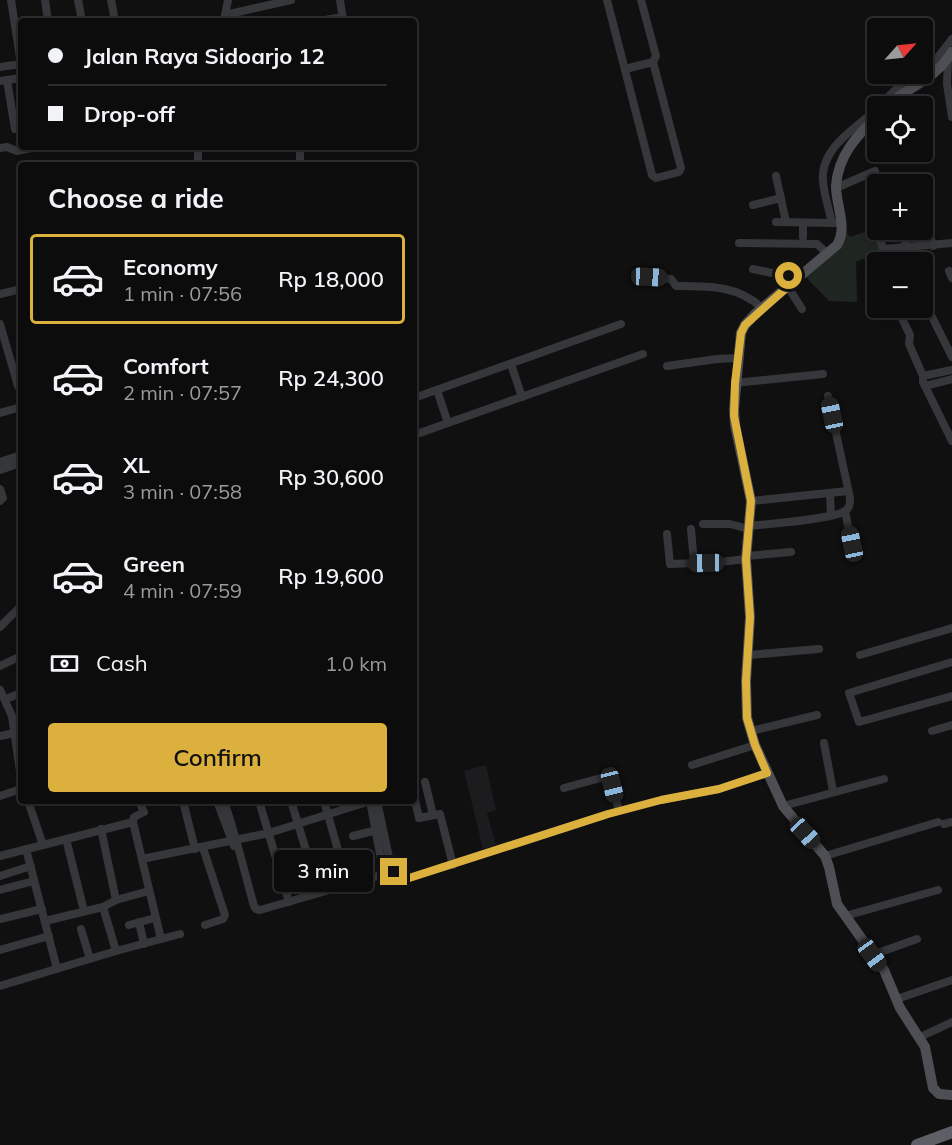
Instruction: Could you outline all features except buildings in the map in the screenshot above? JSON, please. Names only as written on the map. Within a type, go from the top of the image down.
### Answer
[{"type":"highway","points":[[917,1145],[952,1132]]},
{"type":"main road","points":[[933,76],[943,67],[950,55]]},
{"type":"main road","points":[[898,96],[912,84]]},
{"type":"main road","points":[[867,127],[847,149],[838,175],[836,223],[841,238],[760,305],[742,329],[734,358],[734,416],[751,501],[742,559],[750,617],[746,703],[763,774],[783,806],[825,856],[836,898],[845,916],[884,970],[903,1014],[925,1047],[933,1088],[939,1095],[952,1095]]},
{"type":"street","points":[[11,0],[18,45]]},
{"type":"street","points":[[45,0],[48,18]]},
{"type":"street","points":[[78,0],[81,18]]},
{"type":"street","points":[[111,0],[114,18]]},
{"type":"street","points":[[228,0],[224,18],[291,0]]},
{"type":"street","points":[[340,0],[343,18]]},
{"type":"street","points":[[607,0],[652,175],[656,178],[679,172],[681,168],[653,62],[656,56],[641,0]]},
{"type":"street","points":[[933,64],[952,39]]},
{"type":"street","points":[[950,55],[947,70],[952,117]]},
{"type":"street","points":[[625,69],[653,62]]},
{"type":"street","points":[[0,68],[18,65]]},
{"type":"street","points":[[4,81],[15,129]]},
{"type":"street","points":[[889,96],[895,90],[912,84]]},
{"type":"street","points":[[776,222],[836,223],[823,181],[825,166],[836,145],[867,117]]},
{"type":"street","points":[[0,148],[22,150]]},
{"type":"street","points":[[836,188],[875,171]]},
{"type":"street","points":[[776,176],[786,222]]},
{"type":"street","points":[[753,205],[781,198]]},
{"type":"street","points":[[803,222],[803,237]]},
{"type":"street","points":[[880,240],[883,249],[952,243]]},
{"type":"street","points":[[905,240],[907,248]]},
{"type":"street","points":[[931,240],[933,246]]},
{"type":"street","points":[[739,243],[817,244],[826,251]]},
{"type":"street","points":[[753,269],[790,281],[802,309]]},
{"type":"street","points":[[649,277],[671,279],[676,286],[712,286],[737,291],[760,305]]},
{"type":"street","points":[[0,294],[18,290]]},
{"type":"street","points":[[902,318],[910,335],[910,346],[925,386],[952,441]]},
{"type":"street","points":[[932,318],[952,357]]},
{"type":"street","points":[[0,324],[17,370],[18,386]]},
{"type":"street","points":[[417,397],[621,324]]},
{"type":"street","points":[[417,434],[643,354]]},
{"type":"street","points":[[667,366],[734,358]]},
{"type":"street","points":[[511,364],[522,397]]},
{"type":"street","points":[[923,376],[952,370]]},
{"type":"street","points":[[735,383],[823,374]]},
{"type":"street","points":[[925,386],[952,379]]},
{"type":"street","points":[[437,390],[448,423]]},
{"type":"street","points":[[703,524],[730,524],[747,528],[845,511],[850,504],[828,396]]},
{"type":"street","points":[[0,413],[18,408]]},
{"type":"street","points":[[0,462],[18,456]]},
{"type":"street","points":[[0,470],[18,464]]},
{"type":"street","points":[[0,489],[3,498],[0,501]]},
{"type":"street","points":[[751,501],[848,491]]},
{"type":"street","points":[[830,494],[831,515]]},
{"type":"street","points":[[845,511],[852,544]]},
{"type":"street","points":[[691,529],[694,563]]},
{"type":"street","points":[[668,534],[669,563],[742,559],[791,552]]},
{"type":"street","points":[[0,627],[18,609]]},
{"type":"street","points":[[860,656],[952,628]]},
{"type":"street","points":[[749,654],[819,649]]},
{"type":"street","points":[[0,666],[18,657]]},
{"type":"street","points":[[952,662],[849,693],[859,722],[952,696]]},
{"type":"street","points":[[0,690],[12,716],[18,759]]},
{"type":"street","points":[[6,699],[18,694]]},
{"type":"street","points":[[751,731],[818,715]]},
{"type":"street","points":[[932,732],[952,726]]},
{"type":"street","points":[[0,736],[14,734]]},
{"type":"street","points":[[824,742],[833,791]]},
{"type":"street","points":[[692,765],[755,745]]},
{"type":"street","points":[[378,804],[390,862],[398,876],[406,879],[619,811],[719,789],[763,774]]},
{"type":"street","points":[[564,788],[608,776],[619,811]]},
{"type":"street","points":[[783,806],[884,779]]},
{"type":"street","points":[[417,792],[426,786],[433,815]]},
{"type":"street","points":[[0,796],[18,790]]},
{"type":"street","points":[[29,804],[43,845]]},
{"type":"street","points":[[184,804],[225,915],[223,919],[205,925]]},
{"type":"street","points":[[218,804],[235,841]]},
{"type":"street","points":[[225,804],[256,909],[289,902],[382,873],[377,830],[371,804]]},
{"type":"street","points":[[260,804],[289,902]]},
{"type":"street","points":[[292,804],[319,893]]},
{"type":"street","points":[[325,804],[348,885]]},
{"type":"street","points":[[142,859],[269,833],[361,804]]},
{"type":"street","points":[[416,804],[419,818],[440,814],[453,864]]},
{"type":"street","points":[[0,856],[101,830],[134,819],[141,814],[142,806]]},
{"type":"street","points":[[134,819],[161,939]]},
{"type":"street","points":[[825,856],[945,823]]},
{"type":"street","points":[[101,830],[116,900]]},
{"type":"street","points":[[353,836],[377,830]]},
{"type":"street","points":[[66,839],[84,910]]},
{"type":"street","points":[[26,849],[57,969]]},
{"type":"street","points":[[0,876],[31,866]]},
{"type":"street","points":[[0,890],[34,880]]},
{"type":"street","points":[[845,916],[938,890]]},
{"type":"street","points":[[45,921],[103,907],[116,900],[149,891]]},
{"type":"street","points":[[103,907],[116,951]]},
{"type":"street","points":[[0,919],[42,909]]},
{"type":"street","points":[[129,925],[155,918]]},
{"type":"street","points":[[138,922],[144,944]]},
{"type":"street","points":[[81,929],[90,959]]},
{"type":"street","points":[[0,986],[180,934]]},
{"type":"street","points":[[0,950],[49,936]]},
{"type":"street","points":[[872,955],[917,939]]},
{"type":"street","points":[[897,999],[952,980]]},
{"type":"street","points":[[920,1037],[952,1022]]},
{"type":"shaded area","points":[[846,231],[850,237],[867,231],[867,240],[879,240],[882,252],[867,252],[867,259],[856,262],[857,302],[829,301],[803,274]]},
{"type":"shaded area","points":[[486,765],[496,810],[487,813],[496,845],[483,849],[464,771]]},
{"type":"route","points":[[394,872],[401,879],[406,879],[608,814],[661,800],[729,787],[767,773],[747,718],[746,681],[750,606],[746,559],[751,501],[735,425],[735,383],[742,329],[748,320],[794,281],[789,276]]}]
